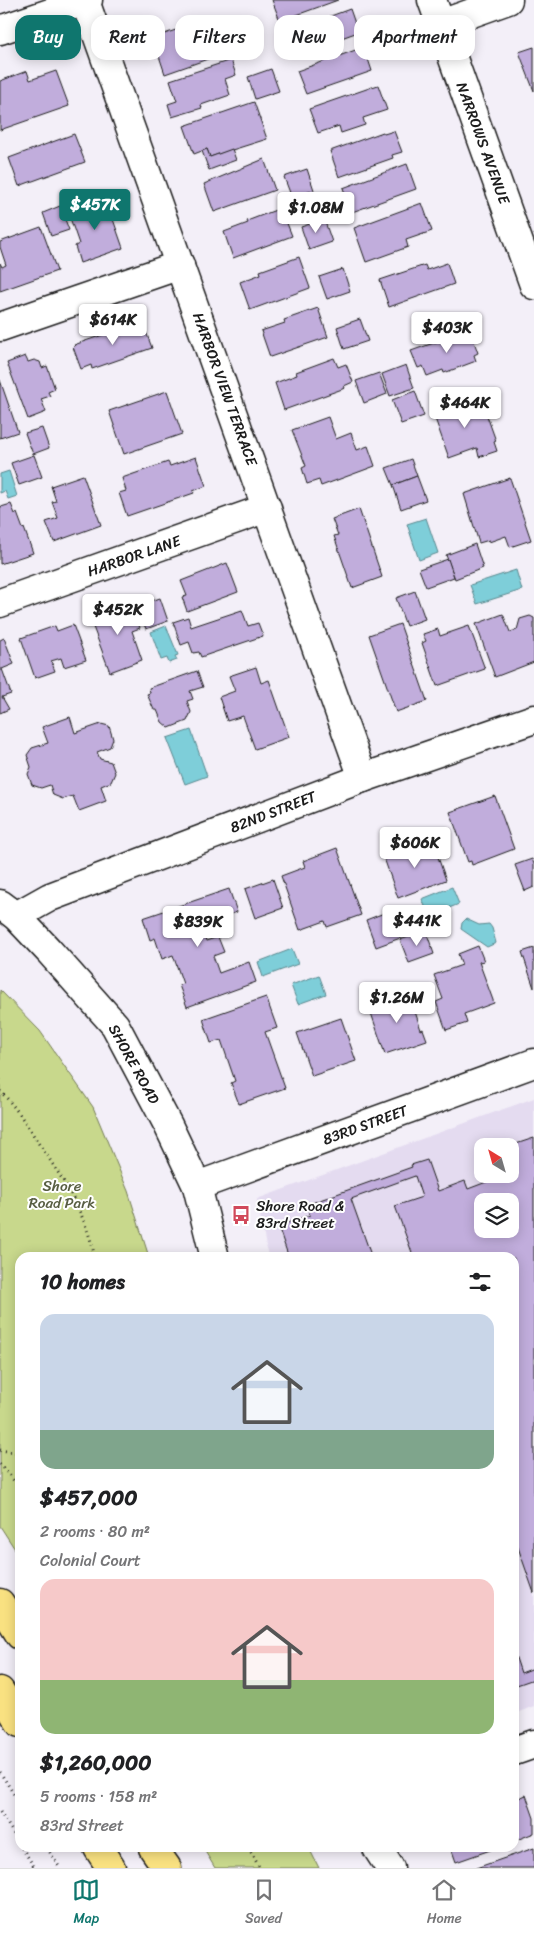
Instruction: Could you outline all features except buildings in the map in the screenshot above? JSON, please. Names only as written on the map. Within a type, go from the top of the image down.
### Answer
[{"type":"highway","points":[[0,1603],[15,1627]]},
{"type":"highway","points":[[0,1690],[15,1715]]},
{"type":"highway","points":[[101,1852],[111,1868]]},
{"type":"highway","points":[[156,1852],[167,1868]]},
{"type":"street","points":[[0,30],[86,0]]},
{"type":"street","name":"HARBOR VIEW TERRACE","points":[[86,0],[363,778]]},
{"type":"street","points":[[437,12],[508,0]]},
{"type":"street","name":"NARROWS AVENUE","points":[[437,12],[534,285]]},
{"type":"street","points":[[0,327],[180,264]]},
{"type":"street","name":"HARBOR LANE","points":[[0,603],[267,508]]},
{"type":"street","name":"82ND STREET","points":[[8,910],[50,897],[363,778],[534,719]]},
{"type":"street","name":"SHORE ROAD","points":[[8,910],[49,951],[115,1025],[197,1186],[214,1252]]},
{"type":"street","name":"83RD STREET","points":[[197,1186],[534,1063]]},
{"type":"street","points":[[519,1749],[534,1744]]},
{"type":"street","points":[[380,1852],[390,1868]]},
{"type":"path","points":[[0,1091],[14,1106],[69,1187],[91,1239],[94,1252]]},
{"type":"path","points":[[0,1450],[15,1452]]},
{"type":"path","points":[[0,1464],[15,1482]]},
{"type":"path","points":[[0,1772],[15,1796]]},
{"type":"path","points":[[0,1812],[15,1836]]},
{"type":"path","points":[[25,1852],[35,1868]]},
{"type":"path","points":[[50,1852],[60,1868]]},
{"type":"path","points":[[250,1852],[260,1868]]},
{"type":"shaded area","points":[[534,1098],[534,1706],[519,1712],[519,1252],[267,1252],[257,1199]]},
{"type":"green space","name":"Shore Road Park","points":[[0,990],[40,1031],[93,1107],[128,1191],[147,1252],[15,1252],[15,1549],[0,1526]]},
{"type":"green space","points":[[205,1852],[311,1852],[319,1868],[215,1868]]},
{"type":"water","points":[[9,471],[17,496],[8,499],[5,491],[0,493],[0,474]]},
{"type":"water","points":[[426,518],[438,553],[419,560],[407,524]]},
{"type":"water","points":[[516,570],[522,590],[477,604],[470,585]]},
{"type":"water","points":[[166,626],[178,655],[175,656],[177,660],[169,663],[167,658],[161,660],[151,632]]},
{"type":"water","points":[[191,730],[207,776],[185,784],[167,738]]},
{"type":"water","points":[[452,887],[459,904],[429,916],[422,899]]},
{"type":"water","points":[[466,919],[479,925],[489,924],[496,943],[487,947],[461,929],[462,923]]},
{"type":"water","points":[[292,949],[298,964],[263,977],[258,962]]},
{"type":"water","points":[[319,975],[326,994],[298,1004],[291,985]]},
{"type":"place","name":"Shore Road & 83rd Street","points":[[241,1215]]}]
